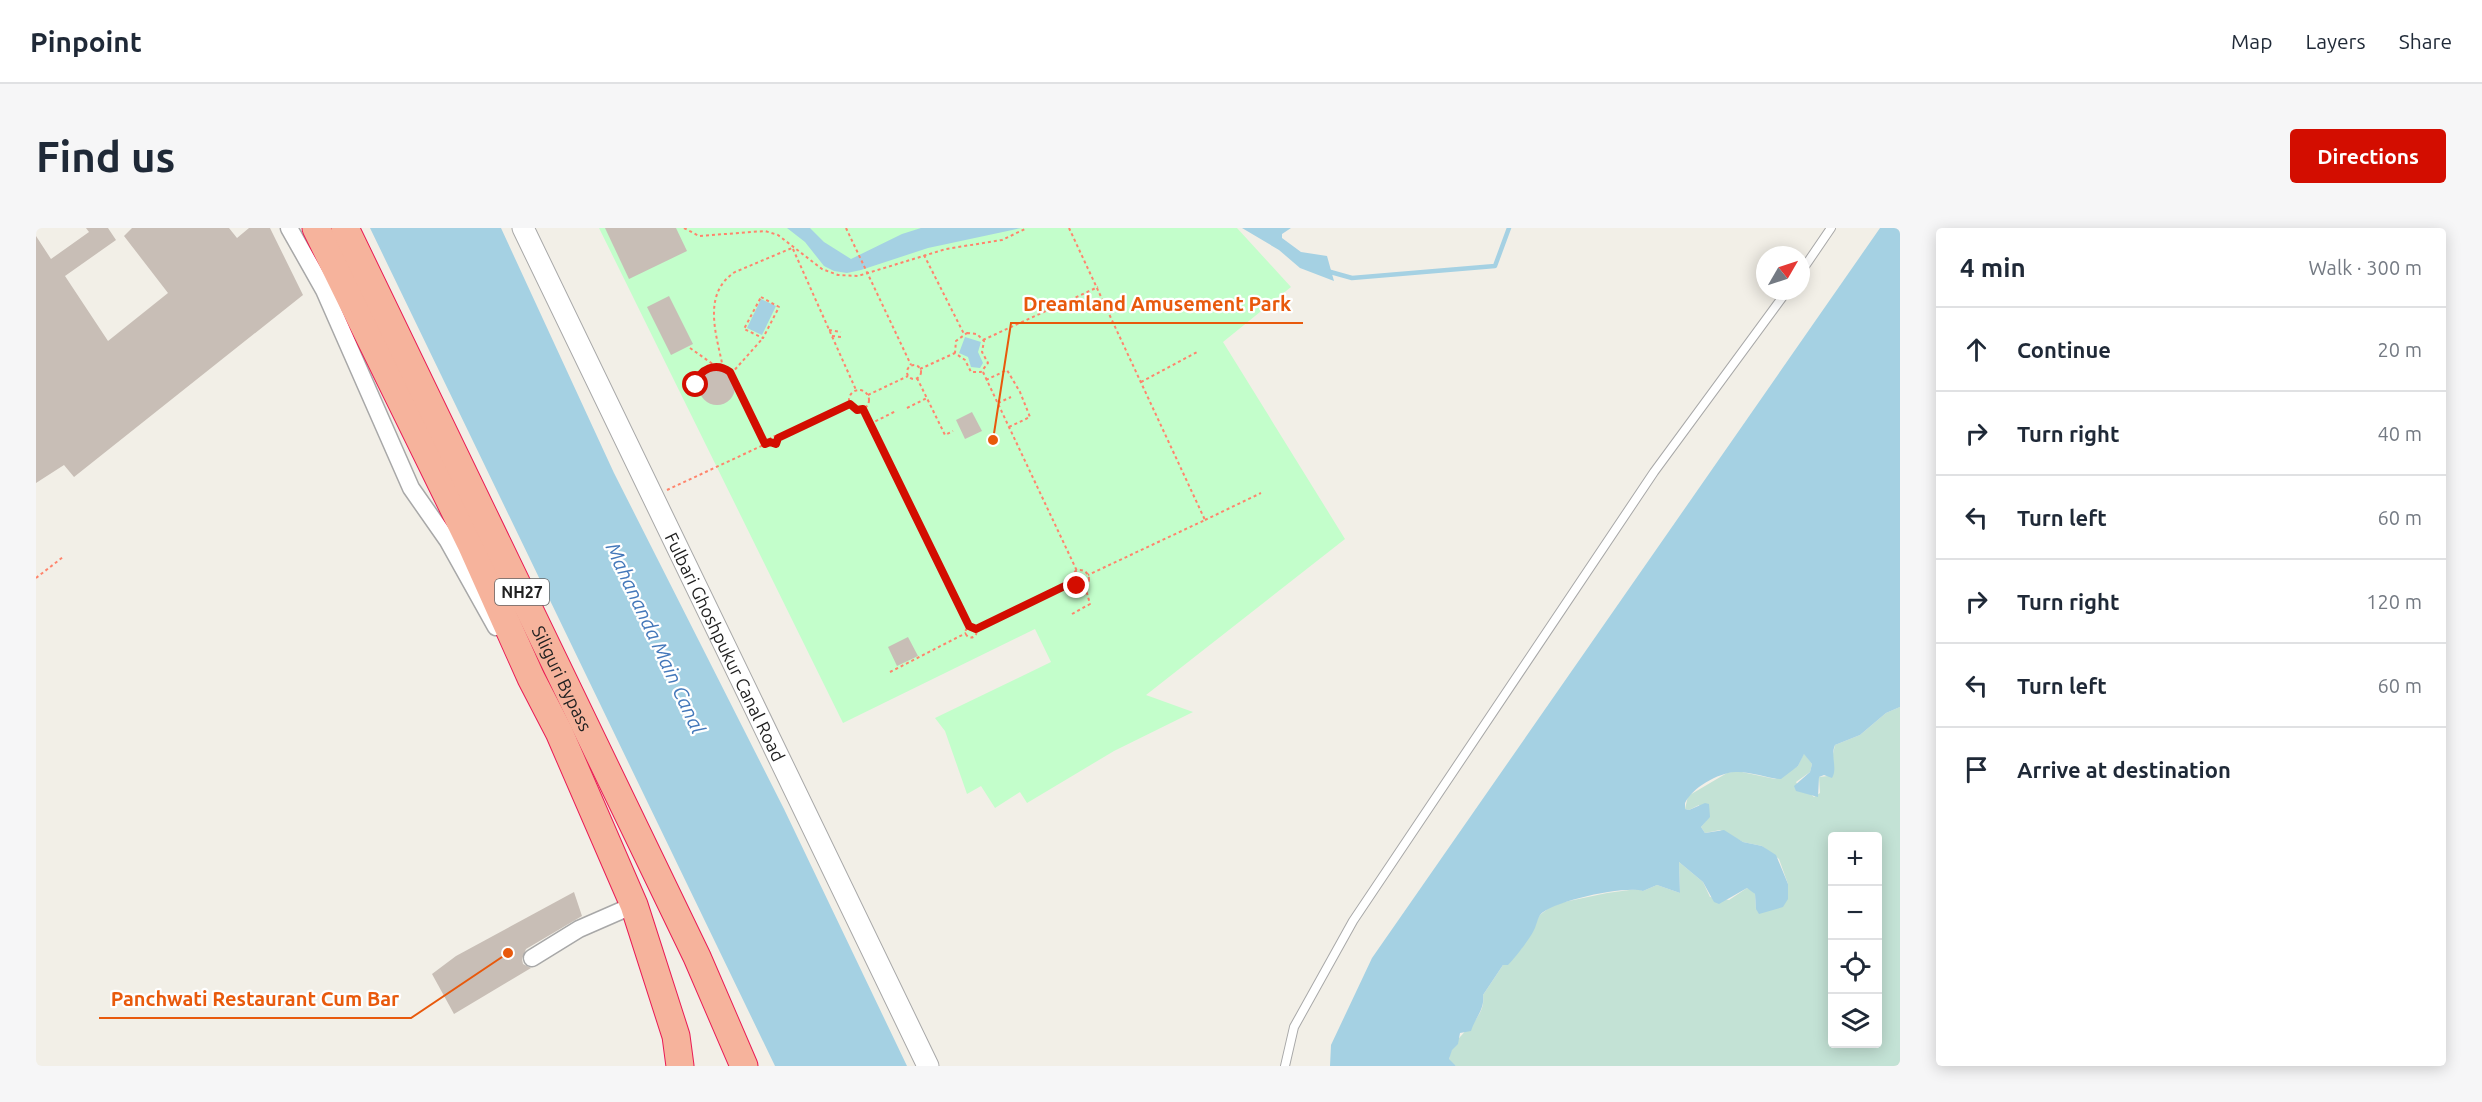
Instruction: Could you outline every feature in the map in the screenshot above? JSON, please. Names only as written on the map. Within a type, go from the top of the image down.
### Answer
[{"type":"highway","name":"NH27","points":[[316,228],[471,544],[531,678],[559,732],[634,905],[676,1036],[680,1066]]},
{"type":"highway","name":"Siliguri Bypass","points":[[345,228],[674,909],[744,1066]]},
{"type":"street","points":[[289,228],[324,290],[411,488],[447,541],[493,622],[531,678]]},
{"type":"street","name":"Fulbari Ghoshpukur Canal Road","points":[[523,228],[928,1066]]},
{"type":"street","points":[[532,958],[579,929],[634,905]]},
{"type":"lane","points":[[1810,259],[1831,228]]},
{"type":"lane","points":[[1285,1066],[1294,1027],[1353,921],[1654,472],[1780,300]]},
{"type":"path","points":[[684,228],[699,236],[765,231],[789,241],[829,273],[848,276],[868,275],[924,255],[968,244],[1002,240],[1027,228]]},
{"type":"path","points":[[846,228],[911,366]]},
{"type":"path","points":[[1069,228],[1205,520]]},
{"type":"path","points":[[789,241],[856,390]]},
{"type":"path","points":[[723,368],[713,309],[717,291],[735,272],[792,248]]},
{"type":"path","points":[[924,255],[964,334]]},
{"type":"path","points":[[983,340],[1098,287]]},
{"type":"path","points":[[731,374],[763,338],[779,307],[761,297],[744,329],[763,338]]},
{"type":"path","points":[[829,330],[841,332]]},
{"type":"path","points":[[955,353],[956,341],[964,334],[977,334],[983,340],[982,352],[988,363],[982,372]]},
{"type":"path","points":[[831,336],[841,338]]},
{"type":"path","points":[[690,348],[731,374],[746,410],[765,444]]},
{"type":"path","points":[[1141,382],[1199,351]]},
{"type":"path","points":[[953,432],[945,435],[917,378],[920,369],[955,353]]},
{"type":"path","points":[[955,353],[965,360],[971,372],[982,372]]},
{"type":"path","points":[[908,376],[907,370],[911,366],[916,365],[920,369]]},
{"type":"path","points":[[696,385],[704,371],[717,367]]},
{"type":"path","points":[[986,380],[1006,370],[1020,392],[1030,417],[1009,427]]},
{"type":"path","points":[[982,372],[1077,571]]},
{"type":"path","points":[[868,395],[908,376],[917,378]]},
{"type":"path","points":[[856,390],[864,391],[868,395],[869,403],[863,409],[857,410],[850,404],[851,394],[856,390]]},
{"type":"path","points":[[998,404],[1011,397]]},
{"type":"path","points":[[907,408],[927,398]]},
{"type":"path","points":[[770,442],[772,436],[778,438],[850,404]]},
{"type":"path","points":[[863,409],[969,626],[976,629],[1073,582]]},
{"type":"path","points":[[870,424],[896,411]]},
{"type":"path","points":[[660,493],[765,444],[770,442],[776,444],[778,438]]},
{"type":"path","points":[[1088,575],[1261,493]]},
{"type":"path","points":[[36,578],[63,557]]},
{"type":"path","points":[[1077,571],[1084,571],[1088,575],[1089,581],[1085,586],[1079,587],[1073,582],[1072,575],[1077,571]]},
{"type":"path","points":[[1072,614],[1090,604],[1085,586]]},
{"type":"path","points":[[890,672],[966,633],[969,626]]},
{"type":"path","points":[[966,633],[972,637],[976,634],[976,629]]},
{"type":"green space","points":[[599,228],[1237,228],[1291,287],[1223,342],[1345,539],[1146,695],[1193,712],[1114,751],[1027,803],[1020,792],[995,808],[981,786],[967,794],[945,731],[935,718],[1051,662],[1035,629],[843,723]]},
{"type":"green space","points":[[1900,707],[1900,1066],[1456,1066],[1449,1062],[1455,1043],[1480,1014],[1483,995],[1503,965],[1521,949],[1540,915],[1550,907],[1607,893],[1637,889],[1643,891],[1657,885],[1680,893],[1679,862],[1703,882],[1710,897],[1729,900],[1747,888],[1752,890],[1755,894],[1756,909],[1788,884],[1779,859],[1762,846],[1743,842],[1720,830],[1705,833],[1701,827],[1706,821],[1699,805],[1689,810],[1685,809],[1688,796],[1727,773],[1737,771],[1775,779],[1798,766],[1804,753],[1812,764],[1810,772],[1796,782],[1802,792],[1807,791],[1814,797],[1820,793],[1819,777],[1828,776],[1835,745],[1860,735],[1886,713]]},
{"type":"water","name":"Mahananda Main Canal","points":[[370,228],[501,228],[614,473],[784,809],[907,1066],[775,1066]]},
{"type":"water","points":[[787,228],[810,228],[824,242],[851,259],[902,234],[921,228],[1021,228],[928,248],[847,273],[834,271],[824,266],[805,242]]},
{"type":"water","points":[[1242,228],[1291,228],[1282,234],[1282,238],[1301,252],[1327,256],[1334,281],[1300,268],[1279,250]]},
{"type":"water","points":[[1880,228],[1900,228],[1900,707],[1886,713],[1860,735],[1835,745],[1834,774],[1832,778],[1824,775],[1819,777],[1818,797],[1796,791],[1794,786],[1810,772],[1812,764],[1804,754],[1798,766],[1781,779],[1746,773],[1728,773],[1699,787],[1685,803],[1685,809],[1689,810],[1705,803],[1709,804],[1710,817],[1701,827],[1705,833],[1724,830],[1743,842],[1762,846],[1776,855],[1788,884],[1788,899],[1783,907],[1759,914],[1756,909],[1755,894],[1747,888],[1719,904],[1714,902],[1703,882],[1679,862],[1680,893],[1657,885],[1643,891],[1606,892],[1558,904],[1540,915],[1525,945],[1508,965],[1503,965],[1483,995],[1481,1009],[1471,1031],[1460,1033],[1458,1044],[1452,1050],[1449,1059],[1456,1066],[1330,1066],[1331,1045],[1372,958]]},
{"type":"water","points":[[761,299],[776,306],[762,335],[747,328]]},
{"type":"water","points":[[965,337],[981,342],[978,352],[983,363],[980,368],[971,367],[968,357],[959,353]]},
{"type":"building","points":[[86,228],[108,228],[116,240],[65,276],[108,341],[168,293],[124,236],[132,228],[229,228],[237,238],[249,228],[270,228],[303,295],[74,477],[64,465],[36,483],[36,236],[51,259],[89,232]]},
{"type":"building","points":[[605,228],[676,228],[687,251],[629,279]]},
{"type":"building","points":[[669,296],[693,344],[671,355],[647,307]]},
{"type":"building","points":[[717,369],[730,374],[735,387],[730,400],[717,405],[704,400],[699,387],[704,374]]},
{"type":"building","points":[[972,412],[982,431],[965,439],[956,420]]},
{"type":"building","points":[[908,637],[918,656],[897,666],[888,647]]},
{"type":"building","points":[[574,892],[582,916],[526,949],[522,959],[523,964],[531,968],[454,1014],[432,974],[456,956]]},
{"type":"waterway","points":[[1327,271],[1352,278],[1495,266],[1509,228]]},
{"type":"place","name":"Dreamland Amusement Park","points":[[993,440]]},
{"type":"place","name":"Panchwati Restaurant Cum Bar","points":[[508,953]]},
{"type":"route","points":[[696,385],[700,375],[708,368],[720,367],[730,372],[746,410],[765,444],[770,442],[776,444],[778,438],[850,404],[857,410],[863,409],[969,626],[976,629],[1073,582],[1077,586]]}]
